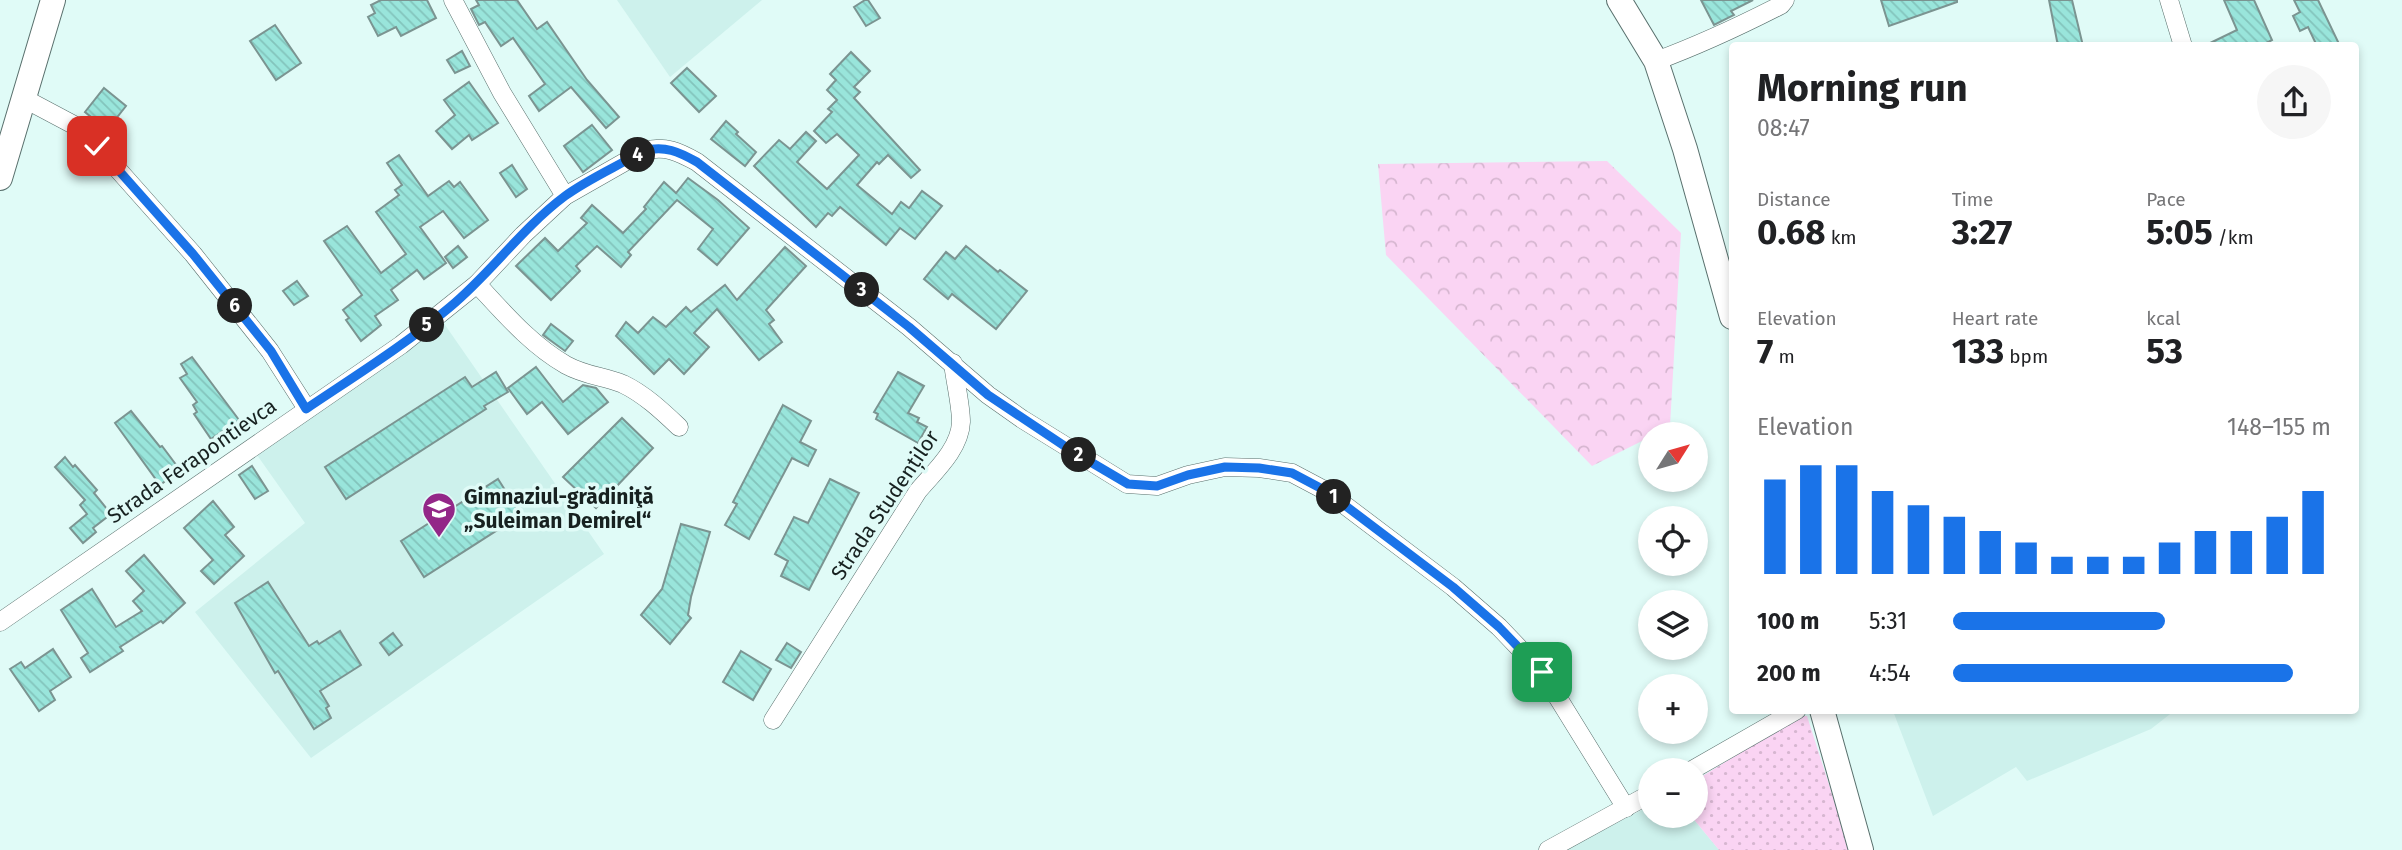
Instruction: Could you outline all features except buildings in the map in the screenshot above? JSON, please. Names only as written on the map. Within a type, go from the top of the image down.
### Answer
[{"type":"street","points":[[0,178],[53,0]]},
{"type":"street","points":[[453,0],[502,93],[565,196],[643,151],[656,147],[681,153],[697,162],[772,220],[953,363],[988,395],[1128,484],[1157,486],[1188,475],[1225,467],[1259,468],[1292,473],[1326,491],[1453,587],[1542,672],[1626,808]]},
{"type":"street","points":[[1619,0],[1656,61],[1685,149],[1729,306]]},
{"type":"street","points":[[1656,61],[1737,27],[1781,5],[1785,0]]},
{"type":"street","points":[[2169,0],[2182,42]]},
{"type":"street","points":[[23,98],[72,124],[97,146],[193,254],[271,351],[306,409]]},
{"type":"street","name":"Strada Ferapontievca","points":[[0,622],[401,345],[477,284],[523,235],[565,196]]},
{"type":"street","points":[[477,284],[513,323],[563,363],[585,375],[622,384],[650,401],[679,427]]},
{"type":"street","name":"Strada Studenților","points":[[773,720],[918,491],[946,457],[958,436],[961,421],[953,363]]},
{"type":"street","points":[[1708,761],[1790,714]]},
{"type":"street","points":[[1823,714],[1861,850]]},
{"type":"street","points":[[1548,850],[1638,801]]},
{"type":"shaded area","points":[[617,0],[762,0],[670,77]]},
{"type":"shaded area","name":"Gimnaziul-grădiniţă „Suleiman Demirel“","points":[[443,322],[604,554],[311,758],[195,612],[305,523],[257,455]]},
{"type":"shaded area","points":[[1894,714],[2170,714],[2151,729],[2027,781],[2016,767],[1933,816]]},
{"type":"shaded area","points":[[1638,812],[1638,828],[1701,828],[1719,850],[1564,850]]},
{"type":"green space","points":[[1607,161],[1681,233],[1670,422],[1638,422],[1638,443],[1592,466],[1386,255],[1378,164]]},
{"type":"green space","points":[[1800,716],[1807,716],[1850,850],[1719,850],[1701,828],[1708,828],[1708,773]]},
{"type":"place","name":"Gimnaziul-grădiniţă „Suleiman Demirel“","points":[[439,539]]},
{"type":"route","points":[[97,146],[193,254],[271,351],[306,409],[401,345],[448,309],[477,284],[523,235],[565,196],[643,151],[656,147],[681,153],[697,162],[909,327],[988,395],[1072,451],[1128,484],[1157,486],[1188,475],[1225,467],[1292,473],[1326,491],[1453,587],[1499,627],[1542,672]]}]
